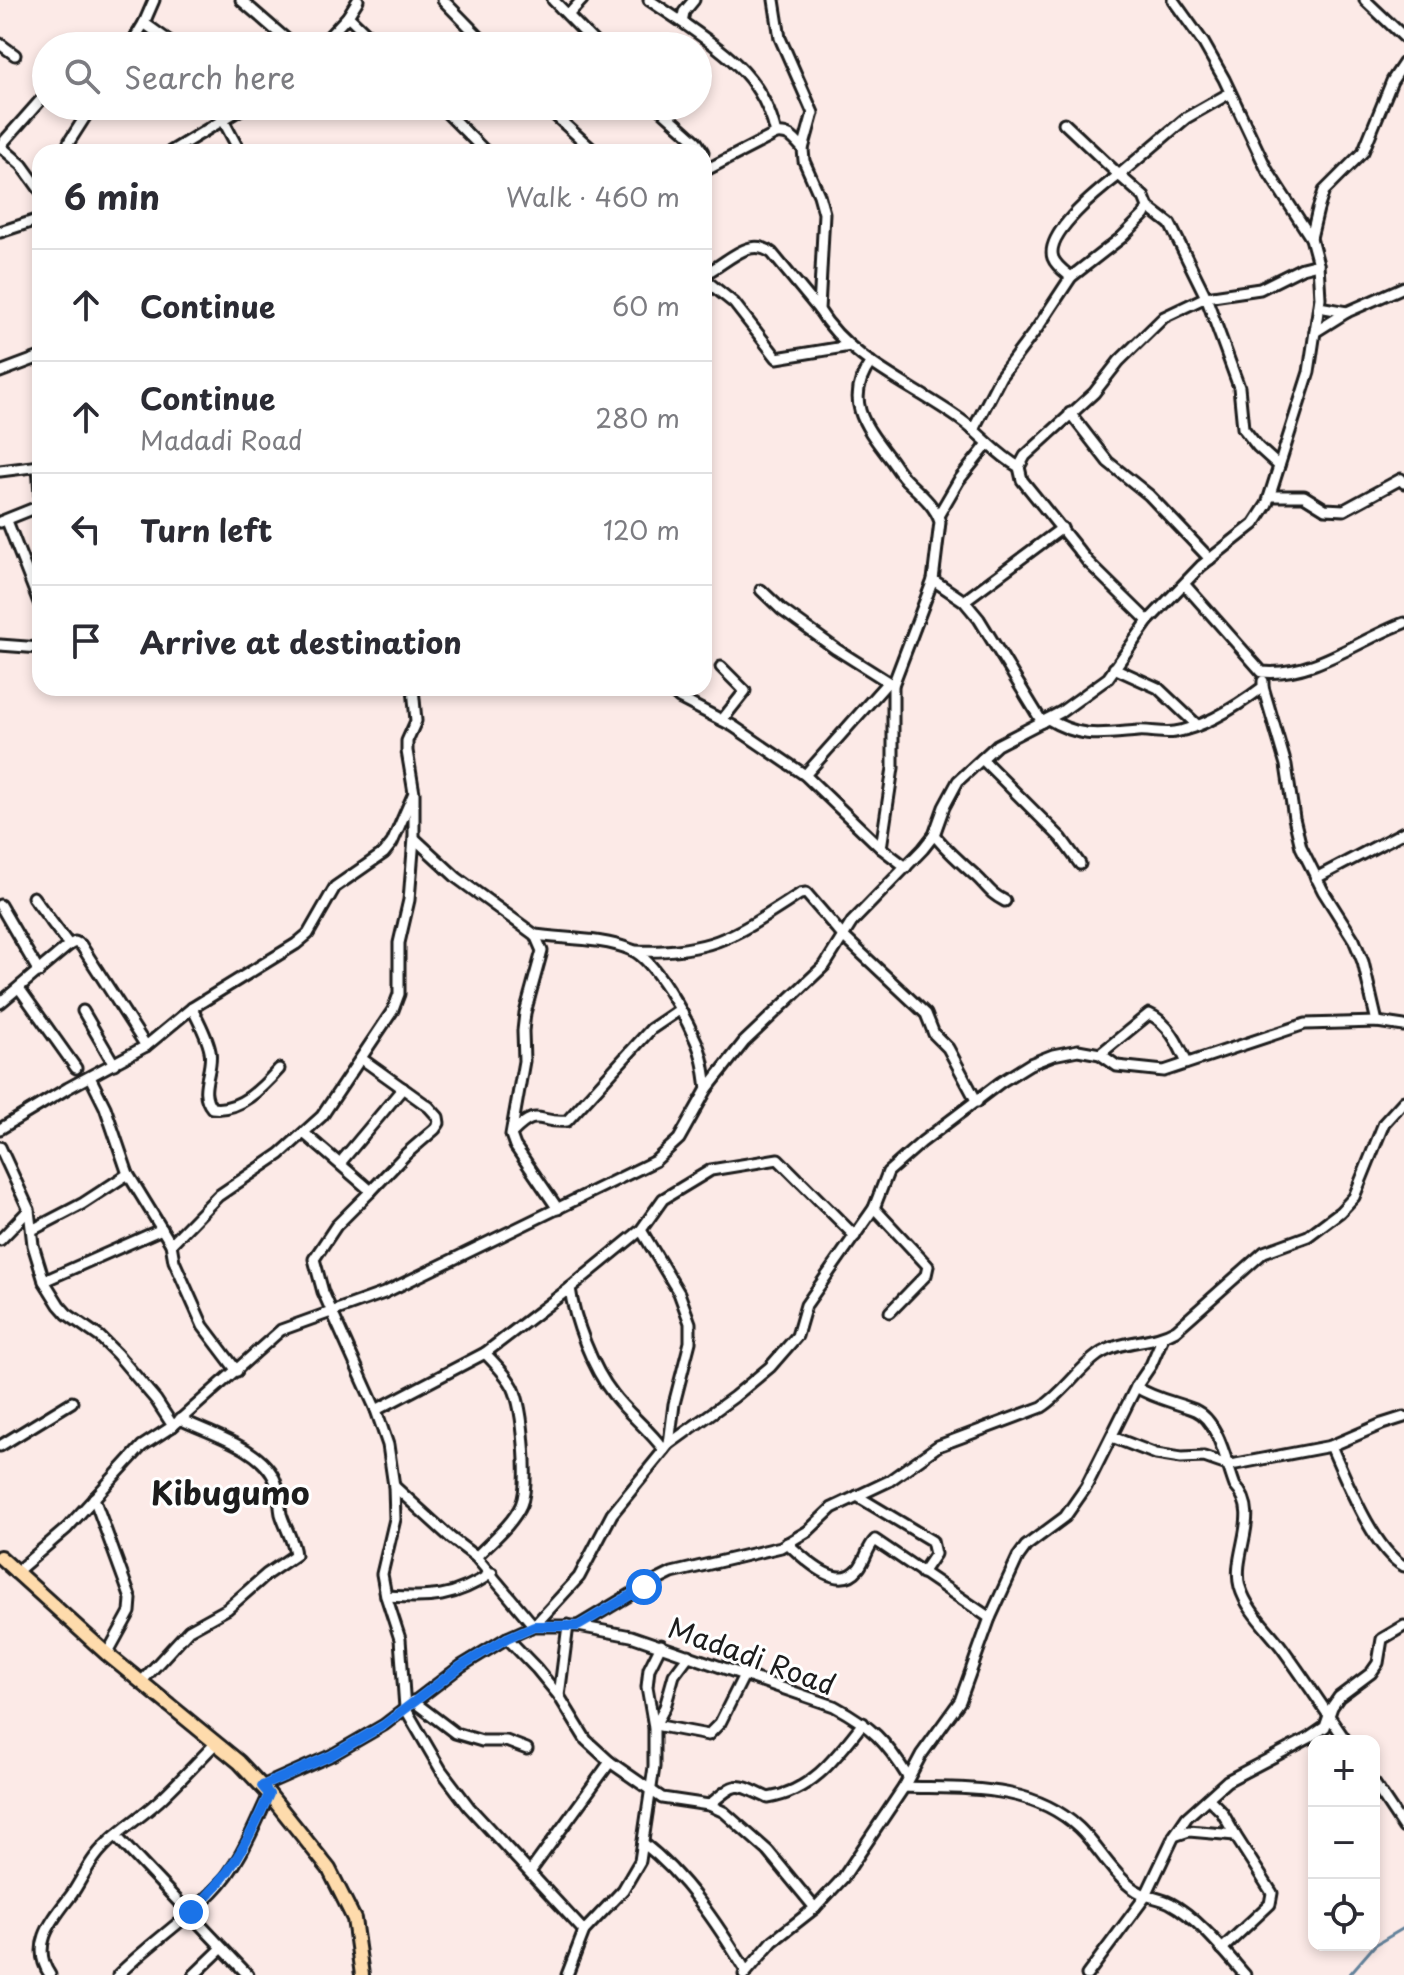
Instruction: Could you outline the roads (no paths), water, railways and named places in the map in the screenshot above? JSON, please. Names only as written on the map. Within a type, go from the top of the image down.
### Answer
[{"type":"main road","points":[[0,1557],[107,1654],[216,1743],[266,1790],[320,1858],[335,1882],[354,1919],[362,1975]]},
{"type":"street","points":[[139,32],[154,0]]},
{"type":"street","points":[[241,0],[278,32]]},
{"type":"street","points":[[333,32],[358,0]]},
{"type":"street","points":[[443,0],[474,32]]},
{"type":"street","points":[[553,0],[584,32]]},
{"type":"street","points":[[568,15],[582,0]]},
{"type":"street","points":[[649,0],[696,32]]},
{"type":"street","points":[[682,22],[684,12],[694,0]]},
{"type":"street","points":[[774,0],[780,38],[813,113],[803,149],[804,161],[824,213],[819,310]]},
{"type":"street","points":[[15,1573],[67,1528],[142,1446],[177,1422],[281,1330],[384,1293],[655,1161],[679,1139],[707,1089],[744,1042],[825,965],[852,922],[934,835],[958,781],[997,745],[1045,721],[1108,678],[1148,621],[1210,559],[1248,531],[1267,504],[1309,372],[1319,307],[1318,264],[1311,238],[1267,170],[1203,42],[1173,0]]},
{"type":"street","points":[[1365,0],[1404,37]]},
{"type":"street","points":[[348,16],[365,32]]},
{"type":"street","points":[[144,23],[157,32]]},
{"type":"street","points":[[712,43],[745,73],[770,110],[776,134]]},
{"type":"street","points":[[0,44],[15,55]]},
{"type":"street","points":[[1311,238],[1324,191],[1363,152],[1392,81],[1404,63]]},
{"type":"street","points":[[1071,277],[1053,258],[1052,248],[1057,236],[1090,198],[1186,118],[1230,93]]},
{"type":"street","points":[[32,110],[0,146],[22,165],[32,179]]},
{"type":"street","points":[[69,142],[83,120]]},
{"type":"street","points":[[182,144],[218,120]]},
{"type":"street","points":[[229,120],[237,144]]},
{"type":"street","points":[[454,120],[478,144]]},
{"type":"street","points":[[560,120],[586,144]]},
{"type":"street","points":[[673,120],[698,144]]},
{"type":"street","points":[[1064,123],[1144,197],[1148,207],[1170,224],[1206,297],[1239,387],[1243,428],[1279,466]]},
{"type":"street","points":[[712,167],[776,134],[790,136],[803,149]]},
{"type":"street","points":[[973,430],[1001,376],[1071,277],[1121,238],[1148,207]]},
{"type":"street","points":[[0,232],[32,222]]},
{"type":"street","points":[[712,272],[751,246],[763,247],[772,253],[827,323],[850,346],[920,392],[1019,467]]},
{"type":"street","points":[[1148,621],[1103,578],[1022,480],[1019,467],[1025,456],[1094,393],[1119,361],[1164,317],[1206,297],[1260,289],[1302,268],[1318,264]]},
{"type":"street","points":[[712,284],[734,303],[777,358],[850,346]]},
{"type":"street","points":[[1315,332],[1347,312],[1404,287]]},
{"type":"street","points":[[1319,307],[1347,312]]},
{"type":"street","points":[[0,372],[32,360]]},
{"type":"street","points":[[805,775],[890,684],[933,580],[940,522],[938,516],[895,469],[866,428],[857,392],[871,362]]},
{"type":"street","points":[[1070,413],[1108,462],[1149,495],[1210,559]]},
{"type":"street","points":[[938,516],[953,489],[987,445]]},
{"type":"street","points":[[0,471],[32,467]]},
{"type":"street","points":[[1270,496],[1304,496],[1325,509],[1344,510],[1353,502],[1390,486],[1396,480],[1401,479],[1404,483]]},
{"type":"street","points":[[32,510],[4,522],[32,587]]},
{"type":"street","points":[[964,601],[1062,528]]},
{"type":"street","points":[[933,580],[964,601],[979,619],[1045,721],[1071,730],[1090,735],[1141,730],[1172,733],[1197,725],[1242,702],[1263,687]]},
{"type":"street","points":[[1185,585],[1262,672],[1263,687],[1286,765],[1301,847],[1354,940],[1363,962],[1377,1022]]},
{"type":"street","points":[[761,590],[782,610],[890,684]]},
{"type":"street","points":[[1262,672],[1275,673],[1323,660],[1404,623]]},
{"type":"street","points":[[0,645],[32,647]]},
{"type":"street","points":[[721,667],[745,691],[722,720]]},
{"type":"street","points":[[1114,668],[1158,688],[1197,725]]},
{"type":"street","points":[[881,848],[893,768],[890,684]]},
{"type":"street","points":[[171,1244],[218,1196],[305,1134],[322,1116],[393,1010],[399,994],[399,943],[409,900],[414,838],[414,793],[407,751],[407,741],[416,721],[414,696]]},
{"type":"street","points":[[677,696],[722,720],[805,775],[881,848],[906,867]]},
{"type":"street","points":[[982,759],[1061,838],[1080,864]]},
{"type":"street","points":[[0,1129],[146,1046],[192,1008],[308,934],[335,887],[384,853],[392,843],[414,793]]},
{"type":"street","points":[[1316,878],[1404,832]]},
{"type":"street","points":[[934,835],[954,859],[979,879],[988,892],[1005,901]]},
{"type":"street","points":[[414,838],[457,878],[535,935],[619,946],[634,951],[690,950],[716,943],[734,936],[806,893],[843,936],[926,1014],[934,1034],[948,1048],[977,1102]]},
{"type":"street","points":[[33,897],[69,945]]},
{"type":"street","points":[[0,905],[39,972]]},
{"type":"street","points":[[535,935],[542,951],[525,1013],[524,1061],[511,1135],[515,1146],[558,1209]]},
{"type":"street","points":[[0,1003],[75,942],[81,945],[146,1046]]},
{"type":"street","points":[[634,951],[648,964],[697,1042],[707,1089]]},
{"type":"street","points":[[19,988],[76,1068]]},
{"type":"street","points":[[192,1008],[210,1048],[210,1066],[204,1090],[212,1108],[222,1109],[241,1102],[257,1092],[279,1069]]},
{"type":"street","points":[[511,1135],[524,1121],[533,1117],[567,1121],[636,1049],[651,1029],[679,1010]]},
{"type":"street","points":[[83,1011],[114,1064]]},
{"type":"street","points":[[1100,1054],[1149,1014],[1177,1040],[1187,1063]]},
{"type":"street","points":[[394,1486],[492,1573],[534,1626],[579,1577],[612,1514],[666,1447],[770,1367],[797,1336],[806,1305],[874,1208],[888,1172],[922,1142],[1030,1064],[1078,1050],[1100,1054],[1117,1066],[1164,1071],[1305,1024],[1377,1022],[1404,1026]]},
{"type":"street","points":[[362,1059],[429,1107],[439,1123],[336,1226],[314,1259],[332,1313],[376,1410],[388,1445],[395,1519],[382,1565],[386,1596],[400,1639],[409,1704],[441,1770],[469,1807],[584,1931]]},
{"type":"street","points":[[90,1077],[105,1107],[128,1174],[171,1244],[174,1261],[203,1326],[237,1371]]},
{"type":"street","points":[[340,1163],[403,1088]]},
{"type":"street","points":[[559,1696],[573,1626],[672,1573],[787,1543],[808,1531],[832,1508],[889,1481],[938,1446],[1056,1399],[1098,1355],[1116,1346],[1163,1337],[1197,1313],[1264,1252],[1308,1236],[1354,1197],[1384,1123],[1404,1101]]},
{"type":"street","points":[[305,1134],[371,1191]]},
{"type":"street","points":[[0,1147],[29,1210],[33,1245],[44,1281],[67,1314],[100,1337],[177,1422],[228,1439],[249,1452],[276,1481],[281,1514],[295,1555],[267,1574],[227,1609],[189,1630],[142,1681]]},
{"type":"street","points":[[376,1410],[485,1353],[641,1230],[663,1199],[711,1170],[778,1159],[855,1236]]},
{"type":"street","points":[[32,1230],[82,1204],[128,1174]]},
{"type":"street","points":[[874,1208],[928,1266],[926,1275],[890,1312]]},
{"type":"street","points":[[0,1240],[29,1210]]},
{"type":"street","points":[[44,1281],[162,1229]]},
{"type":"street","points":[[641,1230],[679,1293],[690,1323],[690,1342],[666,1447]]},
{"type":"street","points":[[570,1288],[591,1355],[610,1391],[666,1447]]},
{"type":"street","points":[[643,1843],[665,1860],[726,1939],[745,1973],[773,1941],[815,1908],[843,1878],[960,1701],[990,1618],[1018,1557],[1026,1546],[1065,1517],[1086,1487],[1163,1337]]},
{"type":"street","points":[[476,1557],[515,1516],[523,1501],[525,1453],[519,1405],[504,1373],[485,1353]]},
{"type":"street","points":[[1136,1387],[1156,1399],[1196,1411],[1211,1422],[1235,1486],[1242,1493],[1247,1512],[1238,1578],[1241,1591],[1260,1623],[1280,1646],[1342,1735]]},
{"type":"street","points":[[0,1446],[72,1402]]},
{"type":"street","points":[[1112,1437],[1156,1454],[1181,1458],[1204,1457],[1227,1465],[1331,1446],[1404,1417]]},
{"type":"street","points":[[1331,1446],[1359,1509],[1392,1558],[1404,1566]]},
{"type":"street","points":[[857,1496],[932,1541],[935,1554],[922,1573]]},
{"type":"street","points":[[94,1498],[131,1599],[130,1612],[107,1654]]},
{"type":"street","points":[[787,1543],[831,1576],[847,1577],[860,1568],[868,1546],[875,1540],[990,1618]]},
{"type":"street","points":[[386,1596],[418,1598],[450,1595],[462,1592],[492,1573]]},
{"type":"street","name":"Madadi Road","points":[[266,1790],[384,1725],[409,1704],[507,1638],[534,1626],[573,1626],[631,1636],[834,1706],[863,1723],[890,1746],[906,1782]]},
{"type":"street","points":[[1087,1975],[1145,1897],[1174,1836],[1187,1817],[1227,1781],[1325,1727],[1339,1697],[1371,1673],[1378,1663],[1382,1639],[1404,1626]]},
{"type":"street","points":[[507,1638],[559,1696],[586,1740],[610,1762],[662,1798],[709,1805],[748,1831],[815,1908]]},
{"type":"street","points":[[567,1975],[584,1931],[623,1890],[640,1861],[654,1767],[655,1726],[648,1678],[661,1645]]},
{"type":"street","points":[[655,1726],[665,1707],[674,1675],[689,1655]]},
{"type":"street","points":[[655,1726],[708,1735],[720,1723],[745,1673]]},
{"type":"street","points":[[409,1704],[455,1733],[482,1741],[506,1741],[527,1749]]},
{"type":"street","points":[[709,1805],[733,1785],[740,1785],[768,1798],[807,1784],[825,1770],[863,1723]]},
{"type":"street","points":[[50,1975],[43,1964],[41,1950],[53,1916],[72,1894],[96,1855],[163,1797],[216,1743]]},
{"type":"street","points":[[530,1872],[610,1762]]},
{"type":"street","points":[[906,1782],[984,1788],[1035,1801],[1060,1813],[1077,1826],[1117,1874],[1145,1897],[1172,1904],[1222,1949],[1245,1975]]},
{"type":"street","points":[[118,1975],[146,1947],[214,1891],[227,1875],[253,1831],[266,1790]]},
{"type":"street","points":[[1380,1792],[1404,1828]]},
{"type":"street","points":[[648,1805],[662,1798]]},
{"type":"street","points":[[1209,1799],[1222,1812],[1272,1893],[1270,1904],[1222,1949]]},
{"type":"street","points":[[1174,1836],[1189,1831],[1235,1835]]},
{"type":"street","points":[[117,1837],[248,1975]]},
{"type":"street","points":[[194,1975],[222,1948]]},
{"type":"waterway","points":[[1349,1975],[1375,1945],[1404,1928]]},
{"type":"district","name":"Kibugumo","points":[[230,1492]]}]
